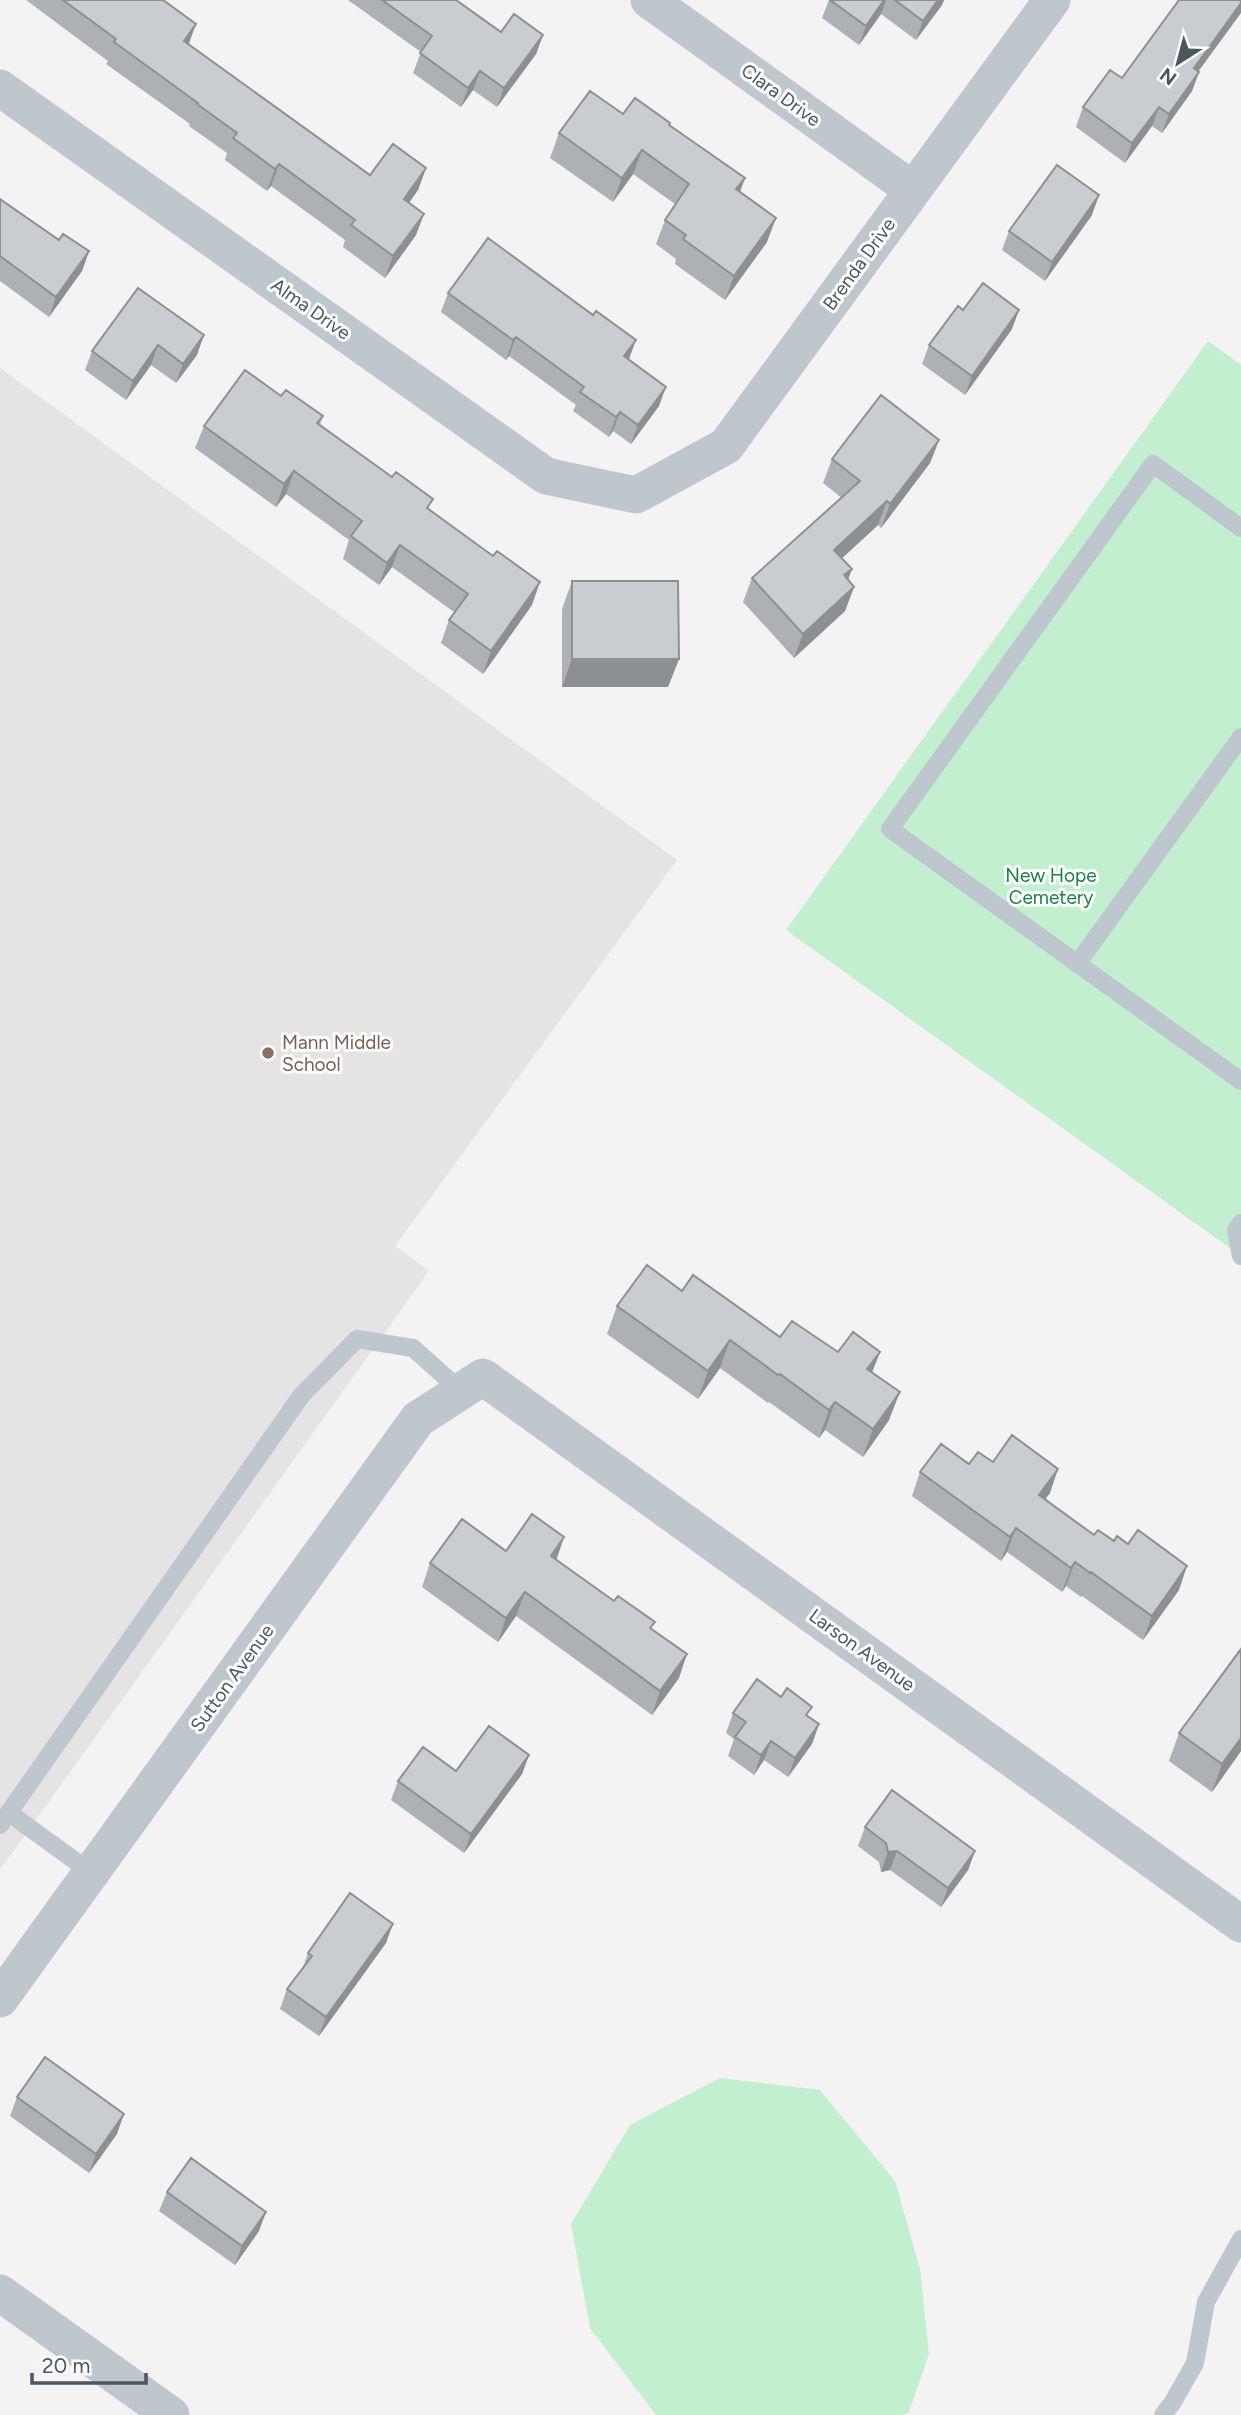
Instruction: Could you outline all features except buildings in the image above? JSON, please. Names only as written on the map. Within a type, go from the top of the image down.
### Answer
[{"type":"street","name":"Clara Drive","points":[[649,0],[913,190]]},
{"type":"street","name":"Brenda Drive","points":[[636,495],[726,446],[1052,0]]},
{"type":"street","name":"Alma Drive","points":[[0,88],[546,476],[636,495]]},
{"type":"street","name":"Sutton Avenue","points":[[0,1999],[418,1419],[472,1384]]},
{"type":"street","name":"Larson Avenue","points":[[472,1384],[1241,1924]]},
{"type":"street","points":[[0,2293],[170,2415]]},
{"type":"lane","points":[[1241,527],[1153,464],[890,829],[1241,1081]]},
{"type":"lane","points":[[1077,964],[1241,737]]},
{"type":"lane","points":[[1241,1223],[1236,1230],[1241,1256]]},
{"type":"lane","points":[[92,1873],[4,1819],[301,1396],[357,1339],[413,1348],[472,1384]]},
{"type":"lane","points":[[1163,2415],[1174,2402],[1195,2362],[1206,2302],[1241,2239]]},
{"type":"shaded area","name":"Mann Middle School","points":[[0,368],[677,860],[395,1246],[429,1271],[0,1870]]},
{"type":"green space","name":"New Hope Cemetery","points":[[1208,341],[1241,365],[1241,1256],[786,930]]},
{"type":"green space","points":[[720,2078],[820,2090],[895,2181],[920,2269],[929,2354],[909,2412],[903,2415],[656,2415],[590,2328],[571,2224],[630,2125]]},
{"type":"place","name":"Mann Middle School","points":[[268,1053]]}]
